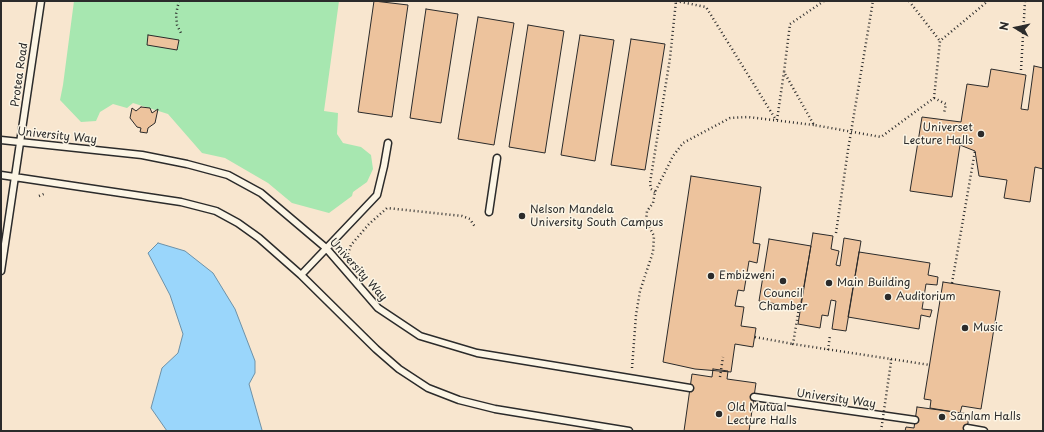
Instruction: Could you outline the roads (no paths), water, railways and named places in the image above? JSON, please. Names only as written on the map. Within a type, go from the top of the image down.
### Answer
[{"type":"lane","name":"Protea Road","points":[[1,271],[41,1]]},
{"type":"lane","name":"University Way","points":[[1,140],[142,156],[187,164],[228,175],[261,194],[326,248],[378,308],[420,336],[478,353],[690,388]]},
{"type":"lane","points":[[301,275],[377,195],[388,143]]},
{"type":"lane","points":[[489,212],[497,158]]},
{"type":"lane","points":[[1,175],[181,202],[216,211],[238,223],[259,238],[301,275],[376,349],[399,369],[428,388],[458,400],[495,409],[629,431]]},
{"type":"lane","name":"University Way","points":[[754,397],[915,420]]},
{"type":"lane","points":[[967,428],[984,431]]},
{"type":"water","points":[[158,243],[185,251],[213,273],[235,309],[255,361],[255,373],[249,384],[262,430],[261,431],[167,431],[151,408],[162,368],[178,353],[183,334],[170,295],[148,253]]},
{"type":"place","name":"Universet Lecture Halls","points":[[981,134]]},
{"type":"place","name":"Nelson Mandela University South Campus","points":[[522,216]]},
{"type":"place","name":"Embizweni","points":[[711,276]]},
{"type":"place","name":"Council Chamber","points":[[783,281]]},
{"type":"place","name":"Main Building","points":[[829,283]]},
{"type":"place","name":"Auditorium","points":[[888,297]]},
{"type":"place","name":"Music","points":[[965,328]]},
{"type":"place","name":"Old Mutual Lecture Halls","points":[[719,414]]},
{"type":"place","name":"Sanlam Halls","points":[[942,417]]}]
